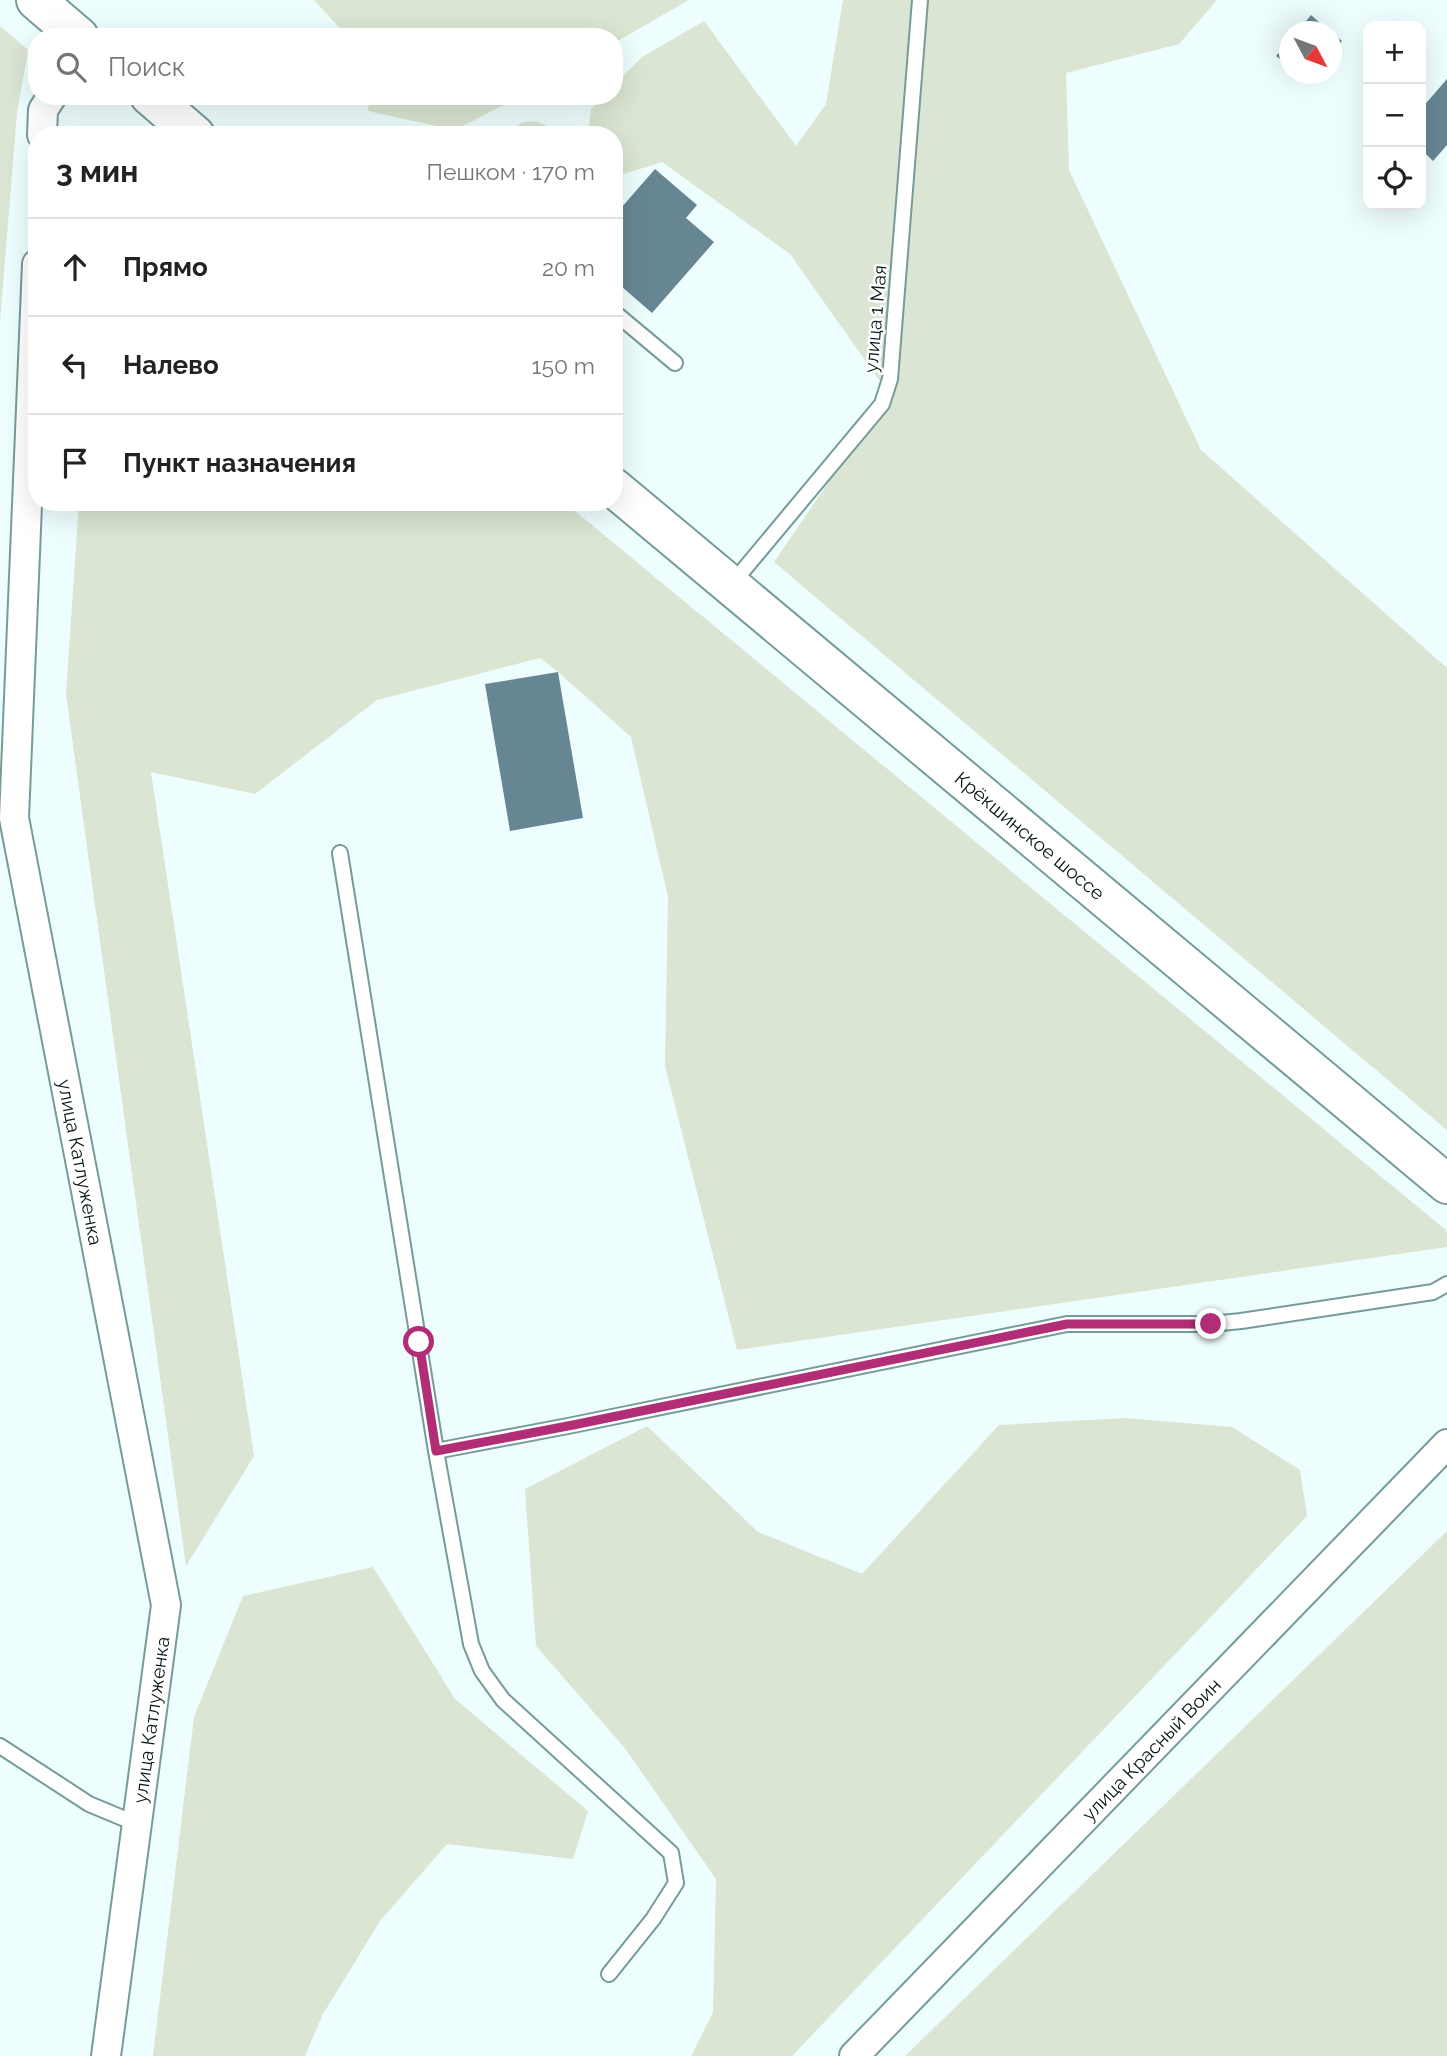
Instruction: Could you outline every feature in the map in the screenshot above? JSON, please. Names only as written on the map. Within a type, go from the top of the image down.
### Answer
[{"type":"main road","points":[[36,0],[69,28]]},
{"type":"main road","points":[[160,105],[185,126]]},
{"type":"main road","name":"Крёкшинское шоссе","points":[[623,496],[1447,1184]]},
{"type":"street","points":[[42,126],[43,110],[46,105]]},
{"type":"street","name":"улица Катлуженка","points":[[28,481],[14,818],[166,1605],[106,2056]]},
{"type":"street","name":"улица Красный Воин","points":[[854,2056],[1447,1444]]},
{"type":"lane","name":"улица 1 Мая","points":[[730,586],[882,404],[890,379],[919,0]]},
{"type":"lane","points":[[623,320],[675,363]]},
{"type":"lane","points":[[340,853],[436,1451],[471,1644],[482,1671],[503,1700],[671,1853],[676,1883],[653,1919],[609,1974]]},
{"type":"lane","points":[[436,1451],[1067,1324],[1231,1322],[1433,1292],[1447,1284]]},
{"type":"lane","points":[[0,1746],[89,1804],[137,1824]]},
{"type":"green space","points":[[314,0],[689,0],[623,38],[623,28],[340,28]]},
{"type":"green space","points":[[843,0],[1217,0],[1179,44],[1066,73],[1069,170],[1201,450],[1447,668],[1447,1130],[774,562],[889,394],[790,254],[662,162],[623,174],[623,126],[589,126],[591,109],[595,105],[623,105],[623,76],[642,57],[704,21],[796,146],[826,104]]},
{"type":"green space","points":[[0,26],[28,50],[17,113],[0,321]]},
{"type":"green space","points":[[368,105],[504,105],[463,126],[437,126],[368,111]]},
{"type":"green space","points":[[531,121],[548,126],[518,126]]},
{"type":"green space","points":[[78,511],[575,511],[1447,1231],[1447,1247],[737,1350],[665,1066],[668,897],[631,737],[540,658],[377,700],[255,794],[151,772],[254,1456],[186,1566],[66,694]]},
{"type":"green space","points":[[1125,1418],[1232,1427],[1300,1470],[1307,1516],[792,2056],[691,2056],[713,2012],[716,1879],[624,1747],[536,1646],[525,1489],[647,1426],[758,1532],[862,1574],[999,1425]]},
{"type":"green space","points":[[1447,1531],[1447,2056],[905,2056]]},
{"type":"green space","points":[[373,1567],[455,1699],[588,1811],[573,1859],[447,1844],[380,1921],[323,2014],[305,2056],[153,2056],[194,1717],[243,1596]]},
{"type":"building","points":[[1311,15],[1318,21],[1306,21]]},
{"type":"building","points":[[1447,79],[1447,145],[1433,161],[1426,154],[1426,103]]},
{"type":"building","points":[[655,169],[697,205],[686,218],[714,242],[652,313],[623,288],[623,206]]},
{"type":"building","points":[[558,672],[583,818],[510,831],[485,684]]},
{"type":"route","points":[[419,1342],[436,1451],[1067,1324],[1211,1324]]}]
